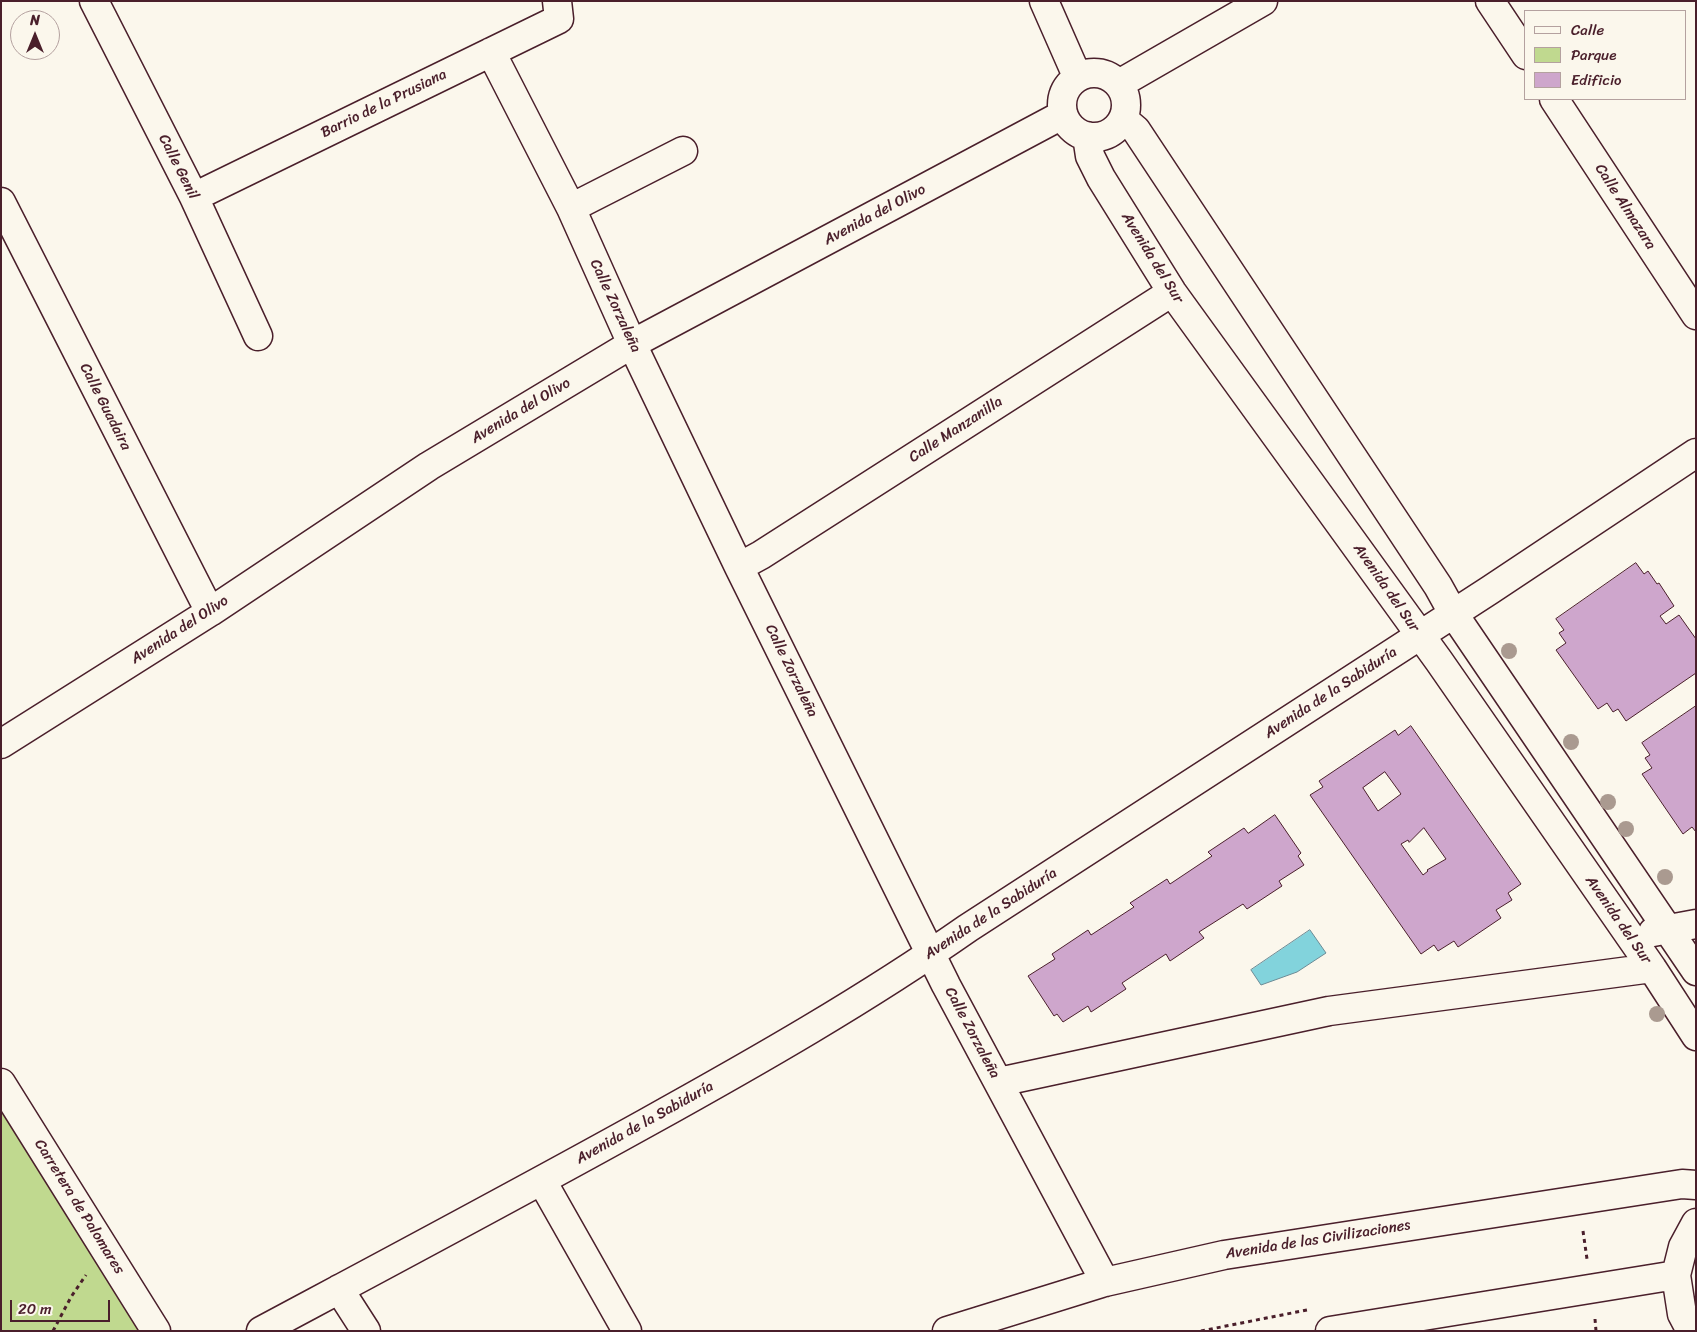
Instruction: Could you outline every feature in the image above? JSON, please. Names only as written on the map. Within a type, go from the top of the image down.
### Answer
[{"type":"street","name":"Calle Genil","points":[[94,1],[194,197],[258,336]]},
{"type":"street","name":"Barrio de la Prusiana","points":[[194,197],[559,19],[557,1]]},
{"type":"street","points":[[1044,1],[1077,76]]},
{"type":"street","points":[[1119,84],[1263,1]]},
{"type":"street","points":[[1490,1],[1524,52]]},
{"type":"street","name":"Calle Zorzaleña","points":[[492,52],[571,208],[632,344],[739,567],[932,953],[946,985],[1106,1282]]},
{"type":"street","points":[[1092,72],[1107,74],[1119,84],[1125,95],[1126,107],[1123,119],[1114,130],[1101,136],[1087,136],[1076,132],[1068,125],[1062,115],[1061,100],[1066,86],[1077,76],[1092,72]]},
{"type":"street","name":"Calle Almazara","points":[[1555,100],[1696,315]]},
{"type":"street","name":"Avenida del Olivo","points":[[1,744],[210,612],[429,466],[632,344],[1062,115]]},
{"type":"street","points":[[1123,119],[1136,130],[1438,586],[1453,613],[1696,970]]},
{"type":"street","name":"Avenida del Sur","points":[[1087,136],[1090,156],[1172,292],[1420,635],[1652,968],[1696,1036]]},
{"type":"street","points":[[571,208],[683,151]]},
{"type":"street","name":"Calle Guadaira","points":[[1,202],[12,251],[210,612]]},
{"type":"street","name":"Calle Manzanilla","points":[[739,567],[761,555],[1172,292]]},
{"type":"street","name":"Avenida de la Sabiduría","points":[[260,1331],[542,1180],[765,1057],[932,953],[1696,453]]},
{"type":"street","points":[[1629,936],[1696,924]]},
{"type":"street","points":[[999,1082],[1329,1011],[1652,968]]},
{"type":"street","name":"Carretera de Palomares","points":[[1,1082],[156,1331]]},
{"type":"street","points":[[542,1180],[627,1331]]},
{"type":"street","name":"Avenida de las Civilizaciones","points":[[947,1331],[1106,1282],[1224,1255],[1682,1184],[1696,1185]]},
{"type":"street","points":[[1691,1331],[1682,1314],[1676,1275],[1683,1247],[1696,1223]]},
{"type":"street","points":[[1330,1331],[1676,1275]]},
{"type":"street","points":[[339,1289],[366,1331]]},
{"type":"path","points":[[1578,1200],[1587,1264]]},
{"type":"path","points":[[53,1331],[71,1297],[105,1248]]},
{"type":"path","points":[[1201,1331],[1307,1310]]},
{"type":"green space","points":[[1,1081],[156,1331],[1,1331]]},
{"type":"water","points":[[1310,930],[1326,953],[1297,972],[1261,985],[1251,970]]},
{"type":"building","points":[[1636,563],[1644,574],[1648,571],[1657,584],[1659,583],[1674,606],[1660,616],[1666,624],[1679,615],[1696,639],[1696,673],[1626,721],[1618,709],[1613,712],[1607,703],[1598,709],[1556,650],[1566,643],[1559,633],[1564,630],[1556,619]]},
{"type":"building","points":[[1696,706],[1696,832],[1692,827],[1683,834],[1642,774],[1652,768],[1645,758],[1650,755],[1642,743]]},
{"type":"building","points":[[1411,726],[1521,884],[1508,893],[1512,900],[1496,910],[1501,918],[1458,947],[1454,941],[1438,951],[1434,945],[1421,954],[1310,795],[1323,787],[1319,781],[1395,730],[1398,735]],"holes":[[[1385,772],[1401,794],[1378,811],[1363,788]],[[1424,828],[1446,859],[1427,870],[1423,875],[1401,844],[1408,840],[1409,842]]]},
{"type":"building","points":[[1275,815],[1301,853],[1298,856],[1304,865],[1279,881],[1282,886],[1247,909],[1243,904],[1199,932],[1204,938],[1170,961],[1166,954],[1122,983],[1126,989],[1091,1012],[1088,1006],[1063,1022],[1057,1014],[1054,1016],[1028,976],[1055,959],[1052,954],[1088,930],[1091,935],[1134,907],[1130,903],[1167,879],[1170,884],[1212,856],[1208,852],[1244,828],[1248,833]]}]
